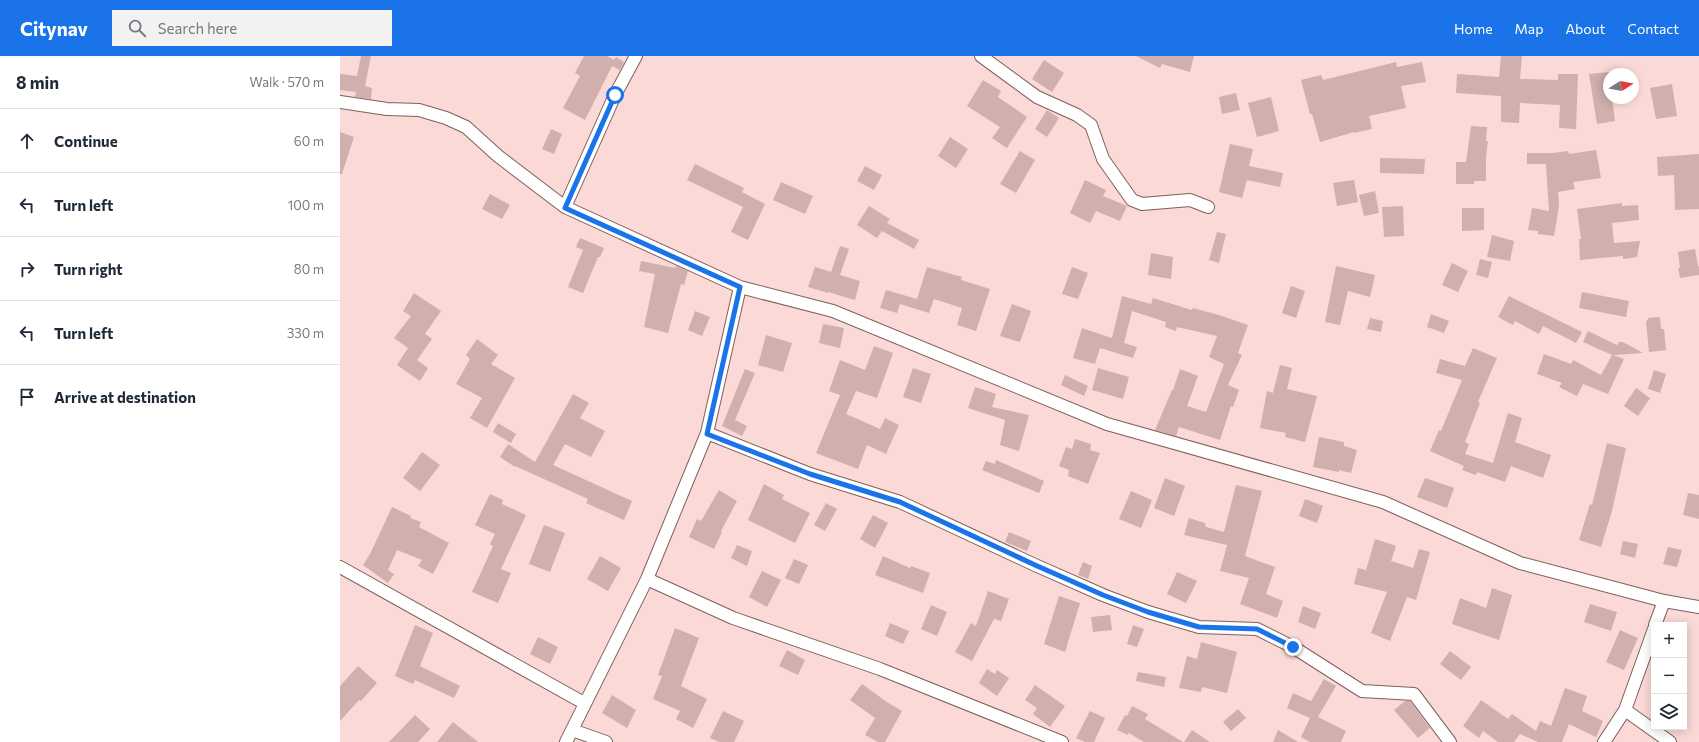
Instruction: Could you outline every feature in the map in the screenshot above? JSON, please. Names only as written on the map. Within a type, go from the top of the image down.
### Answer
[{"type":"street","points":[[565,208],[615,95],[636,56]]},
{"type":"street","points":[[981,56],[1037,97],[1078,115],[1090,125],[1103,159],[1132,200],[1142,204],[1190,200],[1208,207]]},
{"type":"street","points":[[340,102],[388,109],[419,110],[446,118],[466,127],[498,156],[565,208],[740,287],[833,311],[1107,424],[1383,502],[1520,563],[1664,601],[1699,607]]},
{"type":"street","points":[[566,742],[584,703],[647,579],[707,434],[740,287]]},
{"type":"street","points":[[707,434],[810,474],[900,502],[1048,571],[1103,595],[1148,612],[1199,627],[1257,629],[1293,647],[1362,691],[1414,694],[1450,742]]},
{"type":"street","points":[[340,567],[584,703]]},
{"type":"street","points":[[647,579],[732,618],[880,669],[1062,742]]},
{"type":"street","points":[[1657,622],[1664,601]]},
{"type":"street","points":[[1604,742],[1625,710],[1651,637]]},
{"type":"street","points":[[1625,710],[1670,742]]},
{"type":"street","points":[[572,730],[606,742]]},
{"type":"building","points":[[361,56],[371,56],[365,86],[372,88],[371,99],[355,97],[356,92],[340,90],[340,74],[357,76]]},
{"type":"building","points":[[584,56],[607,56],[614,60],[616,57],[624,62],[620,70],[612,66],[585,120],[563,108],[580,76],[575,73]]},
{"type":"building","points":[[1136,56],[1194,56],[1190,72],[1162,64],[1160,68]]},
{"type":"building","points":[[1501,56],[1522,56],[1520,79],[1558,80],[1558,74],[1578,74],[1576,129],[1559,128],[1560,105],[1520,103],[1519,123],[1501,122],[1501,96],[1456,93],[1457,74],[1499,77]]},
{"type":"building","points":[[1044,60],[1064,73],[1052,92],[1032,79]]},
{"type":"building","points":[[1396,62],[1397,67],[1422,62],[1426,82],[1401,86],[1406,108],[1369,116],[1372,129],[1354,132],[1320,142],[1312,114],[1310,114],[1301,80],[1321,75],[1323,80]]},
{"type":"building","points":[[1603,73],[1603,104],[1613,104],[1615,121],[1597,124],[1589,74]]},
{"type":"building","points":[[983,80],[1001,91],[998,97],[1027,117],[1007,148],[992,138],[1000,127],[967,106]]},
{"type":"building","points":[[1672,84],[1677,116],[1656,119],[1650,88]]},
{"type":"building","points":[[1236,93],[1240,110],[1222,114],[1219,97]]},
{"type":"building","points":[[1271,97],[1279,131],[1257,137],[1248,103]]},
{"type":"building","points":[[1047,110],[1059,118],[1047,137],[1035,129]]},
{"type":"building","points":[[1471,126],[1487,127],[1486,141],[1488,141],[1486,181],[1474,181],[1474,184],[1456,184],[1456,162],[1466,162]]},
{"type":"building","points":[[551,129],[562,134],[554,154],[542,149]]},
{"type":"building","points":[[340,132],[354,137],[342,174],[340,174]]},
{"type":"building","points":[[950,137],[968,149],[956,168],[938,156]]},
{"type":"building","points":[[1230,144],[1253,149],[1249,166],[1283,173],[1280,187],[1247,180],[1242,198],[1219,192]]},
{"type":"building","points":[[1596,150],[1601,178],[1573,182],[1575,189],[1558,192],[1559,206],[1554,236],[1538,234],[1538,231],[1528,230],[1532,208],[1549,211],[1546,164],[1527,164],[1527,153],[1553,153],[1568,151],[1569,154]]},
{"type":"building","points":[[1020,151],[1035,160],[1016,193],[1000,184]]},
{"type":"building","points":[[1699,154],[1699,209],[1675,210],[1674,175],[1658,176],[1657,157]]},
{"type":"building","points":[[1380,158],[1425,159],[1424,174],[1380,173]]},
{"type":"building","points":[[695,164],[744,188],[742,192],[765,204],[748,240],[731,232],[743,207],[687,180]]},
{"type":"building","points":[[865,166],[882,175],[874,190],[857,181]]},
{"type":"building","points":[[1085,180],[1106,190],[1103,196],[1127,206],[1120,221],[1096,211],[1090,223],[1070,213]]},
{"type":"building","points":[[1354,180],[1358,202],[1337,206],[1333,183]]},
{"type":"building","points":[[781,182],[813,196],[805,214],[773,200]]},
{"type":"building","points":[[1375,191],[1379,213],[1364,216],[1359,195]]},
{"type":"building","points":[[490,194],[510,205],[502,219],[482,209]]},
{"type":"building","points":[[1622,203],[1622,206],[1638,205],[1639,220],[1612,223],[1614,243],[1640,241],[1637,257],[1623,259],[1623,256],[1580,260],[1579,239],[1581,239],[1577,209]]},
{"type":"building","points":[[869,206],[890,219],[887,223],[919,240],[914,249],[882,231],[877,238],[857,225]]},
{"type":"building","points":[[1403,206],[1404,236],[1384,237],[1382,207]]},
{"type":"building","points":[[1462,208],[1484,208],[1484,230],[1462,231]]},
{"type":"building","points":[[1217,232],[1226,234],[1219,263],[1209,260]]},
{"type":"building","points":[[1492,235],[1514,241],[1510,261],[1487,257]]},
{"type":"building","points":[[580,238],[604,248],[600,257],[598,257],[583,293],[568,287],[583,250],[576,247]]},
{"type":"building","points":[[840,246],[849,249],[840,275],[860,281],[855,300],[808,287],[815,267],[831,272]]},
{"type":"building","points":[[1695,249],[1699,266],[1699,275],[1680,278],[1678,268],[1680,268],[1678,252]]},
{"type":"building","points":[[1151,253],[1173,257],[1171,279],[1148,275]]},
{"type":"building","points":[[1480,259],[1492,262],[1488,278],[1476,275]]},
{"type":"building","points":[[641,261],[675,268],[676,266],[688,271],[684,285],[681,284],[668,333],[644,327],[655,274],[639,271]]},
{"type":"building","points":[[1452,263],[1468,271],[1458,292],[1442,285]]},
{"type":"building","points":[[1336,266],[1375,275],[1370,297],[1348,291],[1340,325],[1325,322]]},
{"type":"building","points":[[927,267],[962,277],[961,280],[990,289],[976,331],[957,325],[962,308],[934,299],[929,313],[900,304],[897,313],[880,308],[886,290],[917,299]]},
{"type":"building","points":[[1072,267],[1088,273],[1078,299],[1062,294]]},
{"type":"building","points":[[1291,286],[1305,291],[1296,318],[1282,313]]},
{"type":"building","points":[[1582,292],[1629,301],[1626,317],[1579,308]]},
{"type":"building","points":[[414,293],[441,311],[425,334],[432,339],[417,360],[428,368],[420,381],[397,365],[408,348],[394,338],[411,316],[403,311]]},
{"type":"building","points":[[1122,296],[1151,304],[1153,298],[1192,310],[1193,308],[1219,315],[1248,325],[1238,353],[1242,355],[1228,385],[1239,390],[1233,407],[1231,406],[1220,440],[1179,427],[1176,436],[1155,430],[1173,390],[1180,369],[1198,376],[1187,406],[1206,412],[1224,364],[1209,357],[1217,336],[1177,327],[1176,331],[1165,327],[1166,322],[1132,311],[1124,343],[1137,347],[1133,358],[1100,348],[1095,364],[1073,358],[1082,328],[1112,338]]},
{"type":"building","points":[[1509,296],[1582,332],[1576,343],[1543,326],[1539,334],[1515,321],[1513,325],[1498,317]]},
{"type":"building","points":[[1012,304],[1031,311],[1020,342],[1000,336]]},
{"type":"building","points":[[695,311],[710,317],[702,336],[688,330]]},
{"type":"building","points":[[1431,314],[1449,321],[1444,333],[1427,327]]},
{"type":"building","points":[[1660,317],[1661,329],[1664,329],[1666,350],[1649,352],[1646,321],[1648,318]]},
{"type":"building","points":[[1370,318],[1383,321],[1381,332],[1367,329]]},
{"type":"building","points":[[823,324],[844,328],[840,348],[819,343]]},
{"type":"building","points":[[1588,331],[1617,345],[1619,342],[1623,342],[1643,353],[1613,355],[1624,359],[1608,394],[1583,384],[1577,396],[1559,387],[1562,383],[1537,374],[1544,354],[1571,364],[1573,360],[1601,375],[1612,355],[1583,342]]},
{"type":"building","points":[[766,335],[792,343],[783,372],[758,365]]},
{"type":"building","points":[[477,339],[498,355],[491,364],[515,378],[487,428],[470,418],[482,398],[456,384],[470,359],[466,355]]},
{"type":"building","points":[[874,346],[893,353],[877,398],[856,391],[846,414],[880,429],[885,418],[899,425],[886,454],[867,445],[858,469],[816,453],[840,395],[829,391],[840,360],[865,370]]},
{"type":"building","points":[[1473,348],[1497,358],[1478,402],[1480,403],[1465,442],[1469,444],[1465,454],[1493,463],[1508,413],[1522,418],[1515,442],[1551,455],[1543,478],[1511,466],[1505,482],[1477,472],[1476,475],[1462,470],[1464,466],[1430,451],[1439,430],[1441,431],[1462,380],[1436,373],[1440,359],[1465,366]]},
{"type":"building","points":[[1280,365],[1292,368],[1287,389],[1317,396],[1305,442],[1285,437],[1286,433],[1260,428],[1267,391],[1273,393]]},
{"type":"building","points":[[913,368],[931,374],[921,403],[903,397]]},
{"type":"building","points":[[1098,368],[1129,377],[1123,399],[1092,390]]},
{"type":"building","points":[[745,369],[755,373],[735,420],[747,426],[742,436],[722,426]]},
{"type":"building","points":[[1654,370],[1666,374],[1660,393],[1648,389]]},
{"type":"building","points":[[1065,375],[1088,386],[1084,396],[1061,385]]},
{"type":"building","points":[[975,387],[996,394],[992,407],[1029,415],[1019,451],[1000,445],[1005,420],[968,408]]},
{"type":"building","points":[[1636,388],[1650,398],[1638,416],[1624,406]]},
{"type":"building","points":[[573,394],[589,403],[580,418],[605,431],[591,457],[565,444],[553,465],[632,501],[624,520],[586,503],[588,499],[515,467],[500,457],[508,444],[535,462]]},
{"type":"building","points":[[498,423],[516,434],[511,443],[493,432]]},
{"type":"building","points":[[1319,437],[1344,442],[1344,446],[1357,450],[1351,473],[1313,467]]},
{"type":"building","points":[[1075,439],[1091,444],[1090,450],[1100,453],[1088,484],[1068,476],[1069,470],[1059,466],[1066,447],[1072,449]]},
{"type":"building","points":[[1607,443],[1626,448],[1612,511],[1601,547],[1579,540],[1590,504],[1592,505]]},
{"type":"building","points":[[422,452],[440,465],[420,491],[403,478]]},
{"type":"building","points":[[996,460],[1044,481],[1039,493],[982,470],[986,461],[995,464]]},
{"type":"building","points":[[1165,478],[1185,486],[1174,516],[1154,508]]},
{"type":"building","points":[[1425,478],[1454,488],[1447,508],[1417,497]]},
{"type":"building","points":[[764,484],[784,495],[782,499],[810,513],[795,543],[748,520]]},
{"type":"building","points":[[1236,485],[1262,491],[1245,556],[1275,567],[1266,594],[1283,601],[1277,618],[1240,604],[1249,578],[1220,571],[1227,545],[1184,535],[1189,518],[1205,523],[1206,527],[1224,532]]},
{"type":"building","points":[[719,490],[737,501],[721,531],[722,532],[714,549],[689,537],[697,519],[701,521]]},
{"type":"building","points":[[1131,491],[1152,500],[1141,528],[1119,519]]},
{"type":"building","points":[[1688,493],[1699,495],[1699,519],[1683,515]]},
{"type":"building","points":[[490,494],[503,500],[502,504],[526,515],[501,569],[511,573],[498,603],[472,592],[493,546],[490,544],[495,534],[475,525]]},
{"type":"building","points":[[1305,499],[1323,506],[1317,523],[1299,516]]},
{"type":"building","points":[[826,503],[837,509],[825,531],[814,525]]},
{"type":"building","points":[[392,507],[411,516],[410,518],[421,522],[419,527],[449,543],[433,574],[418,566],[422,560],[397,550],[388,570],[394,574],[388,583],[363,565],[370,554]]},
{"type":"building","points":[[873,515],[888,523],[875,548],[860,539]]},
{"type":"building","points":[[544,525],[565,533],[550,572],[529,564]]},
{"type":"building","points":[[1009,532],[1031,541],[1027,551],[1005,542]]},
{"type":"building","points":[[1375,539],[1396,546],[1391,561],[1413,568],[1419,549],[1430,552],[1416,600],[1407,597],[1390,641],[1371,633],[1387,592],[1354,584],[1358,568],[1366,570]]},
{"type":"building","points":[[1623,541],[1638,544],[1635,558],[1620,554]]},
{"type":"building","points":[[737,545],[752,551],[747,566],[731,558]]},
{"type":"building","points":[[1668,547],[1682,550],[1677,567],[1663,564]]},
{"type":"building","points":[[600,556],[621,568],[608,591],[587,579]]},
{"type":"building","points":[[883,556],[910,568],[911,566],[930,573],[923,593],[875,575]]},
{"type":"building","points":[[794,559],[808,565],[799,584],[785,578]]},
{"type":"building","points":[[1083,562],[1092,566],[1088,579],[1078,575]]},
{"type":"building","points":[[762,571],[781,580],[767,607],[749,597]]},
{"type":"building","points":[[1177,572],[1197,581],[1186,603],[1167,594]]},
{"type":"building","points":[[1492,588],[1512,595],[1499,640],[1452,624],[1460,598],[1486,608]]},
{"type":"building","points":[[988,591],[1009,599],[1001,621],[994,619],[972,661],[955,652],[971,623],[976,626]]},
{"type":"building","points":[[1059,596],[1080,603],[1065,652],[1044,644]]},
{"type":"building","points":[[1590,604],[1617,612],[1611,631],[1584,622]]},
{"type":"building","points":[[931,605],[947,612],[937,636],[921,629]]},
{"type":"building","points":[[1303,606],[1321,613],[1315,629],[1298,622]]},
{"type":"building","points":[[1110,615],[1112,630],[1093,632],[1091,617]]},
{"type":"building","points":[[890,623],[909,631],[903,644],[885,636]]},
{"type":"building","points":[[415,625],[433,633],[420,666],[460,686],[454,698],[415,680],[413,684],[395,676]]},
{"type":"building","points":[[1133,625],[1144,629],[1137,647],[1127,644]]},
{"type":"building","points":[[675,628],[699,638],[681,686],[707,699],[693,728],[676,719],[680,711],[653,699],[662,676],[658,675]]},
{"type":"building","points":[[1620,630],[1638,638],[1624,670],[1606,662]]},
{"type":"building","points":[[538,637],[558,647],[550,664],[530,654]]},
{"type":"building","points":[[1201,642],[1237,652],[1227,693],[1202,687],[1201,692],[1179,688],[1187,656],[1197,659]]},
{"type":"building","points":[[787,650],[805,660],[798,675],[779,666]]},
{"type":"building","points":[[1450,651],[1471,667],[1461,680],[1440,664]]},
{"type":"building","points":[[358,666],[377,683],[340,721],[340,686]]},
{"type":"building","points":[[987,669],[995,674],[997,670],[1009,678],[997,696],[979,683]]},
{"type":"building","points":[[1138,672],[1166,677],[1164,687],[1136,681]]},
{"type":"building","points":[[1324,679],[1336,686],[1318,717],[1346,731],[1341,742],[1310,742],[1301,737],[1310,718],[1287,708],[1293,693],[1311,701]]},
{"type":"building","points":[[862,684],[902,711],[885,742],[878,742],[865,735],[875,718],[850,700]]},
{"type":"building","points":[[1035,685],[1065,706],[1050,727],[1033,714],[1037,708],[1025,700]]},
{"type":"building","points":[[1565,688],[1587,696],[1582,711],[1603,721],[1596,737],[1569,724],[1562,742],[1538,742],[1520,734],[1514,742],[1498,742],[1483,731],[1479,738],[1463,726],[1481,700],[1508,719],[1512,714],[1536,731],[1540,721],[1551,726]]},
{"type":"building","points":[[612,695],[636,710],[627,728],[602,713]]},
{"type":"building","points":[[1405,701],[1410,701],[1430,728],[1418,738],[1394,710]]},
{"type":"building","points":[[1132,706],[1148,714],[1145,719],[1183,742],[1144,742],[1129,733],[1128,735],[1117,730]]},
{"type":"building","points":[[1238,709],[1246,718],[1231,731],[1223,722]]},
{"type":"building","points":[[723,711],[744,721],[734,742],[719,742],[710,738]]},
{"type":"building","points":[[1090,711],[1105,718],[1094,742],[1085,742],[1076,738]]},
{"type":"building","points":[[415,715],[430,729],[418,742],[389,742]]},
{"type":"building","points":[[453,722],[478,742],[437,742]]},
{"type":"building","points":[[1192,730],[1210,742],[1184,742]]},
{"type":"building","points":[[1278,730],[1298,742],[1273,742]]},
{"type":"route","points":[[615,95],[565,208],[740,287],[707,434],[810,474],[900,502],[1035,565],[1103,595],[1148,612],[1199,627],[1257,629],[1293,647]]}]
